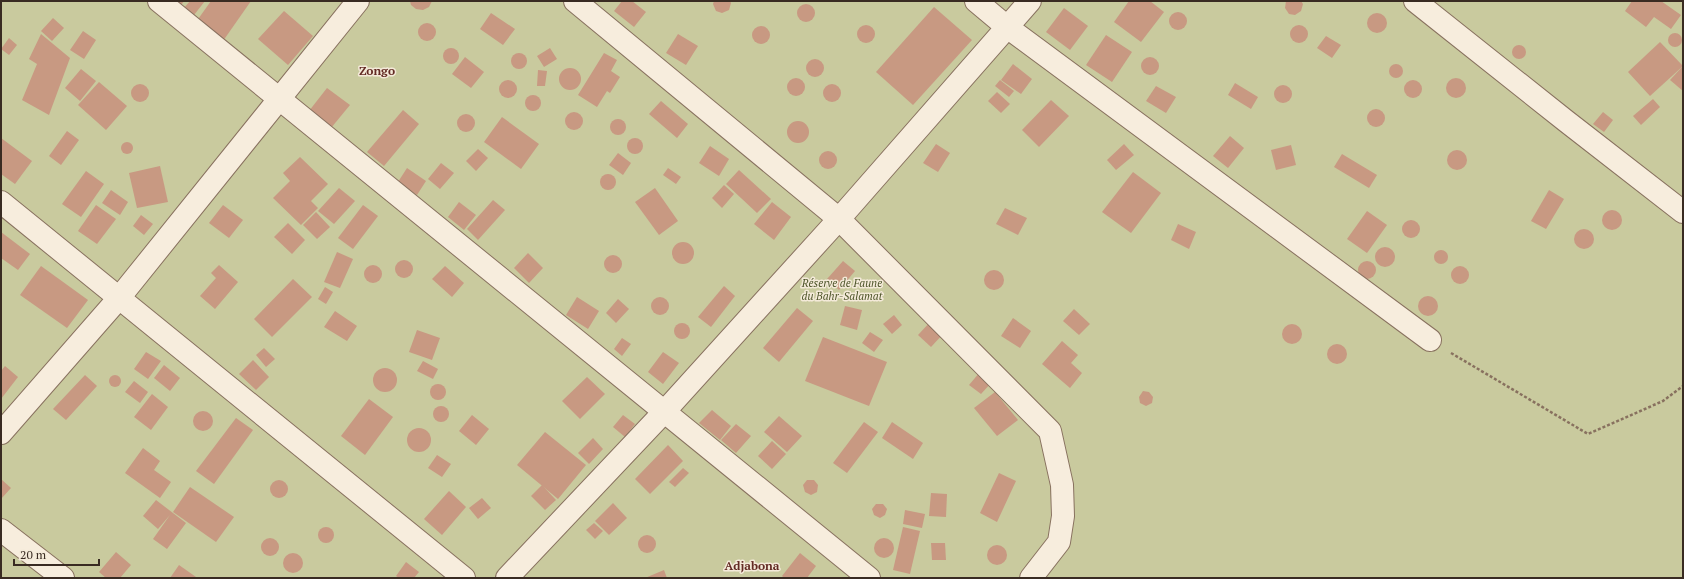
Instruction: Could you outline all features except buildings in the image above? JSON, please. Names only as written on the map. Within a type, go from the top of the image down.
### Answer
[{"type":"street","points":[[159,1],[869,578]]},
{"type":"street","points":[[1,433],[119,298],[278,98],[358,1]]},
{"type":"street","points":[[575,1],[839,219],[1050,431],[1062,485],[1063,516],[1059,542],[1031,578]]},
{"type":"street","points":[[976,1],[1007,27],[1430,340]]},
{"type":"street","points":[[507,578],[664,412],[839,219],[1030,1]]},
{"type":"street","points":[[1415,1],[1683,212]]},
{"type":"street","points":[[1,202],[464,578]]},
{"type":"street","points":[[1,530],[63,578]]},
{"type":"path","points":[[1430,340],[1588,434],[1663,401],[1683,386]]},
{"type":"green space","name":"Réserve de Faune du Bahr-Salamat","points":[[1,1],[1683,1],[1683,578],[1,578]]},
{"type":"district","name":"Zongo","points":[[377,70]]},
{"type":"district","name":"Adjabona","points":[[752,565]]}]
